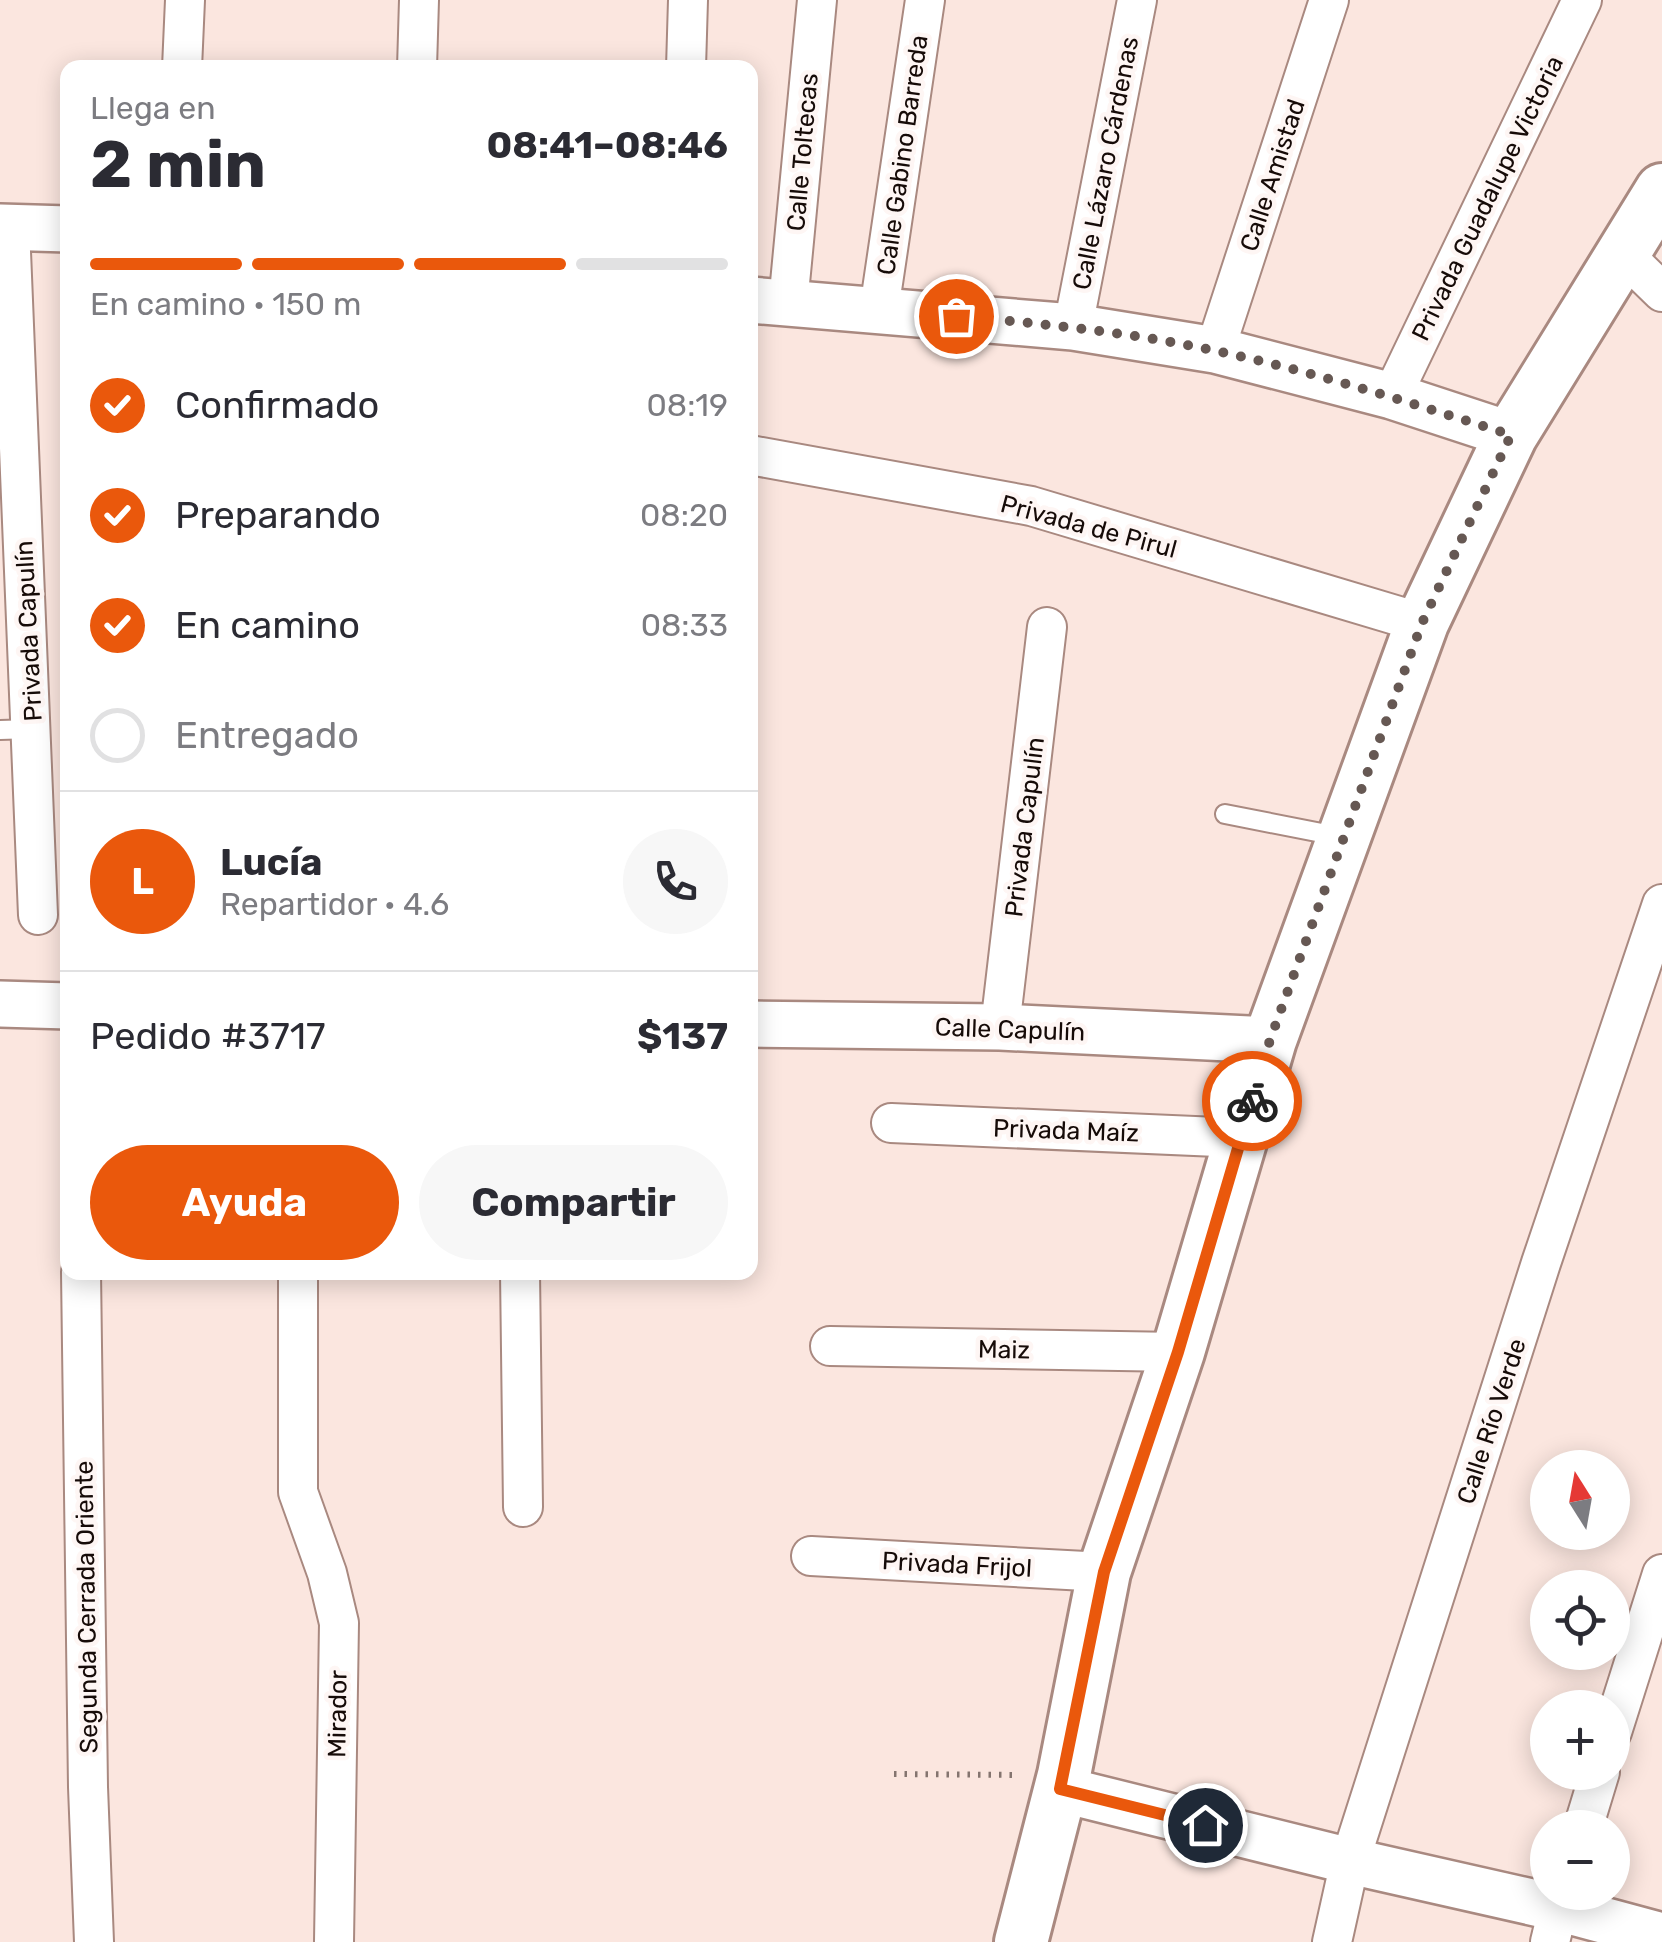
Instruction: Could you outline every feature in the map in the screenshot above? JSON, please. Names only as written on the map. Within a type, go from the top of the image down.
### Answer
[{"type":"main road","points":[[1022,1942],[1062,1782],[1104,1572],[1178,1352],[1270,1040],[1422,623],[1511,435],[1662,190]]},
{"type":"street","points":[[182,60],[185,0]]},
{"type":"street","points":[[417,60],[419,0]]},
{"type":"street","points":[[686,60],[688,0]]},
{"type":"street","name":"Calle Toltecas","points":[[769,302],[816,0]]},
{"type":"street","name":"Calle Gabino Barreda","points":[[879,310],[925,0]]},
{"type":"street","name":"Calle Lázaro Cárdenas","points":[[1073,327],[1137,0]]},
{"type":"street","name":"Calle Amistad","points":[[1215,350],[1328,0]]},
{"type":"street","name":"Privada Guadalupe Victoria","points":[[1392,396],[1582,0]]},
{"type":"street","points":[[5,227],[60,230]]},
{"type":"street","name":"Privada Capulín","points":[[5,227],[16,729],[38,915]]},
{"type":"street","points":[[1622,253],[1662,292]]},
{"type":"street","points":[[769,302],[1073,327],[1215,350],[1392,396],[1511,435]]},
{"type":"street","name":"Privada de Pirul","points":[[758,456],[1031,506],[1422,623]]},
{"type":"street","name":"Privada Capulín","points":[[1000,1028],[1048,628]]},
{"type":"street","name":"Calle Río Verde","points":[[1332,1942],[1350,1861],[1541,1263],[1662,904]]},
{"type":"street","points":[[0,1004],[60,1006]]},
{"type":"street","name":"Calle Capulín","points":[[758,1024],[1000,1028],[1270,1040]]},
{"type":"street","name":"Privada Maíz","points":[[891,1122],[1241,1138]]},
{"type":"street","name":"Segunda Cerrada Oriente","points":[[81,1280],[88,1788],[94,1942]]},
{"type":"street","name":"Mirador","points":[[298,1280],[298,1492],[327,1573],[339,1623],[334,1942]]},
{"type":"street","points":[[520,1280],[523,1506]]},
{"type":"street","name":"Maiz","points":[[830,1346],[1178,1352]]},
{"type":"street","name":"Privada Frijol","points":[[811,1556],[1104,1572]]},
{"type":"street","points":[[1625,1690],[1662,1574]]},
{"type":"street","points":[[1062,1782],[1556,1914],[1662,1936]]},
{"type":"lane","points":[[1224,814],[1344,838]]},
{"type":"path","points":[[894,1774],[1062,1782]]},
{"type":"way so far","points":[[956,316],[1073,327],[1215,350],[1392,396],[1511,435],[1422,623],[1270,1040],[1252,1101]]},
{"type":"route","points":[[1205,1825],[1060,1789],[1104,1572],[1178,1352],[1252,1101]]}]
